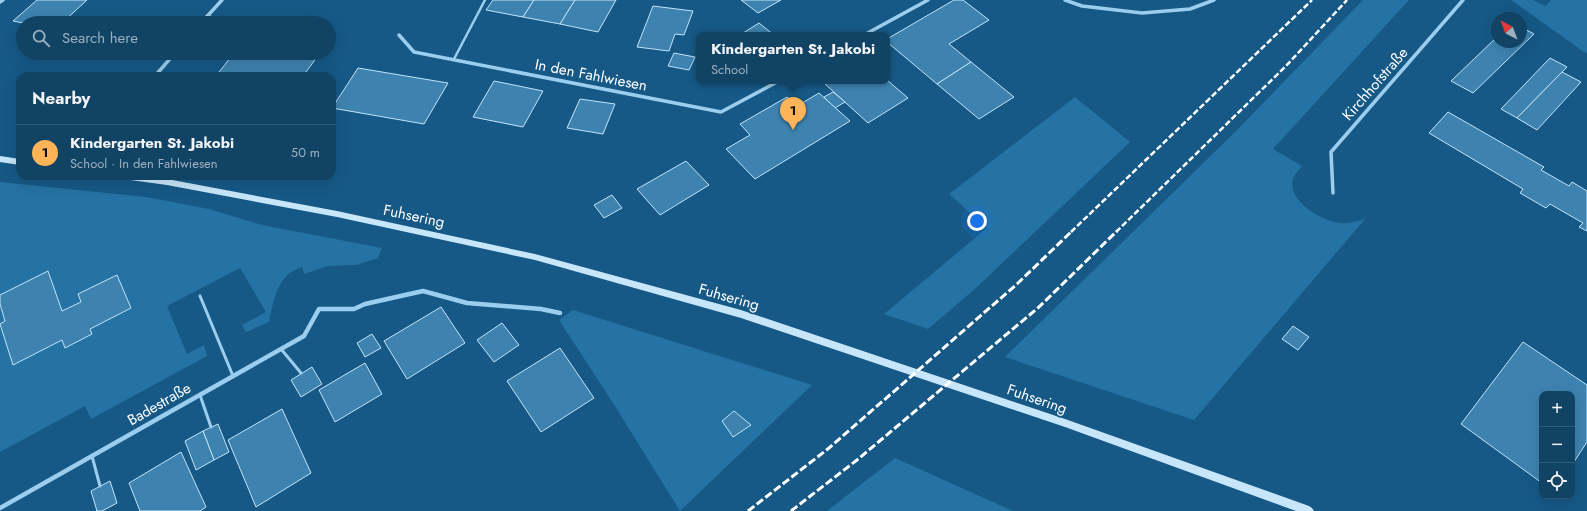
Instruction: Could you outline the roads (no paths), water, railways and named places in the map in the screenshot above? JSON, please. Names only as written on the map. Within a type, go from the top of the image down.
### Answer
[{"type":"street","points":[[207,16],[222,0]]},
{"type":"street","points":[[869,32],[928,0]]},
{"type":"street","points":[[1065,0],[1082,6],[1142,13],[1190,9],[1214,0]]},
{"type":"street","name":"Kirchhofstraße","points":[[1333,193],[1331,152],[1463,0]]},
{"type":"street","name":"In den Fahlwiesen","points":[[399,35],[414,52],[721,112],[773,84]]},
{"type":"street","points":[[159,72],[169,60]]},
{"type":"street","points":[[0,159],[16,161]]},
{"type":"street","name":"Fuhsering","points":[[152,180],[337,214],[535,257],[741,314],[1065,423],[1308,511]]},
{"type":"street","name":"Badestraße","points":[[0,508],[304,336],[319,309],[354,309],[365,304],[423,291],[467,303],[560,313]]},
{"type":"lane","points":[[454,59],[484,0]]},
{"type":"lane","points":[[200,296],[234,376]]},
{"type":"lane","points":[[281,349],[301,373]]},
{"type":"lane","points":[[200,395],[211,427]]},
{"type":"lane","points":[[92,456],[100,486]]},
{"type":"railway","points":[[1071,232],[1312,0]]},
{"type":"railway","points":[[1116,232],[1286,66],[1347,0]]},
{"type":"railway","points":[[748,511],[829,448],[1017,284],[1072,231]]},
{"type":"railway","points":[[791,511],[857,460],[1039,307],[1117,231]]},
{"type":"place","name":"Kindergarten St. Jakobi","points":[[793,130]]}]
